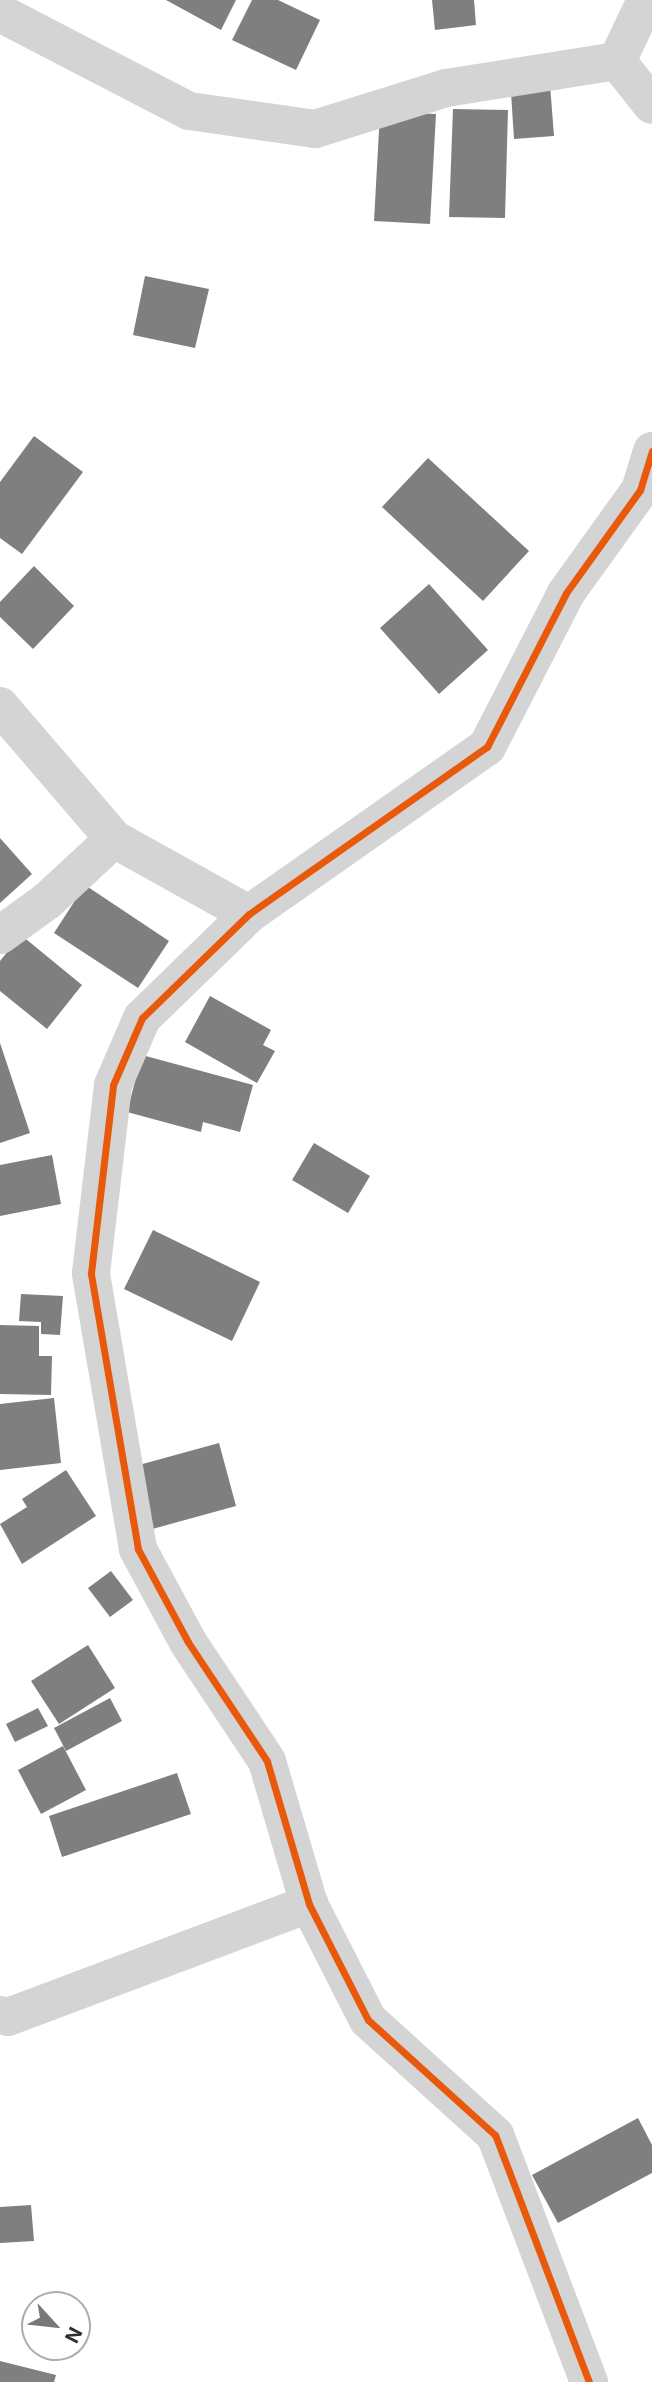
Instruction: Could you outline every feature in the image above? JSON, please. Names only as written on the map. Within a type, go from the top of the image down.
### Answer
[{"type":"street","points":[[617,61],[646,0]]},
{"type":"street","points":[[0,13],[189,111],[314,129],[446,88],[617,61]]},
{"type":"street","points":[[617,61],[652,105]]},
{"type":"street","points":[[589,2382],[495,2135],[368,2020],[309,1904],[267,1761],[188,1642],[138,1549],[91,1273],[113,1084],[142,1018],[249,914],[487,747],[566,593],[640,490],[652,451]]},
{"type":"street","points":[[0,706],[114,839],[249,914]]},
{"type":"street","points":[[0,935],[47,901],[114,839]]},
{"type":"street","points":[[0,2015],[8,2017],[309,1904]]},
{"type":"building","points":[[166,0],[236,0],[221,30]]},
{"type":"building","points":[[252,0],[278,0],[320,20],[296,70],[232,40]]},
{"type":"building","points":[[432,0],[474,0],[476,25],[435,30]]},
{"type":"building","points":[[548,59],[554,136],[514,139],[509,62]]},
{"type":"building","points":[[453,109],[508,110],[505,218],[449,217]]},
{"type":"building","points":[[380,112],[436,114],[430,224],[374,221]]},
{"type":"building","points":[[145,276],[209,289],[195,348],[133,335]]},
{"type":"building","points":[[34,436],[83,472],[22,554],[0,538],[0,482]]},
{"type":"building","points":[[428,458],[529,551],[483,601],[382,507]]},
{"type":"building","points":[[34,566],[74,606],[33,649],[0,617],[0,602]]},
{"type":"building","points":[[429,584],[488,650],[439,694],[380,628]]},
{"type":"building","points":[[0,838],[32,874],[0,903]]},
{"type":"building","points":[[85,885],[169,941],[138,988],[54,933]]},
{"type":"building","points":[[21,935],[82,985],[47,1029],[0,991],[0,961]]},
{"type":"building","points":[[210,996],[271,1030],[263,1045],[275,1051],[257,1083],[185,1042]]},
{"type":"building","points":[[0,1043],[30,1133],[0,1143]]},
{"type":"building","points":[[142,1055],[253,1085],[240,1132],[203,1122],[201,1132],[127,1112]]},
{"type":"building","points":[[314,1143],[370,1176],[348,1213],[292,1180]]},
{"type":"building","points":[[52,1155],[61,1204],[0,1216],[0,1165]]},
{"type":"building","points":[[153,1230],[260,1282],[232,1341],[124,1289]]},
{"type":"building","points":[[21,1294],[63,1296],[60,1335],[41,1334],[41,1322],[19,1321]]},
{"type":"building","points":[[0,1325],[39,1326],[39,1356],[52,1356],[51,1395],[0,1394]]},
{"type":"building","points":[[54,1398],[61,1463],[0,1470],[0,1404]]},
{"type":"building","points":[[219,1443],[236,1506],[145,1531],[128,1468]]},
{"type":"building","points":[[66,1470],[96,1516],[22,1564],[0,1524],[27,1507],[22,1499]]},
{"type":"building","points":[[111,1571],[133,1600],[110,1617],[88,1588]]},
{"type":"building","points":[[88,1645],[115,1688],[59,1724],[31,1681]]},
{"type":"building","points":[[110,1698],[122,1721],[66,1751],[54,1728]]},
{"type":"building","points":[[38,1708],[48,1726],[15,1742],[6,1724]]},
{"type":"building","points":[[63,1746],[86,1790],[41,1814],[18,1770]]},
{"type":"building","points":[[177,1773],[191,1814],[62,1857],[49,1816]]},
{"type":"building","points":[[638,2118],[652,2145],[652,2173],[558,2223],[532,2175]]},
{"type":"building","points":[[31,2205],[34,2241],[0,2243],[0,2207]]},
{"type":"building","points":[[0,2361],[56,2375],[54,2382],[0,2382]]},
{"type":"cycle path","points":[[589,2382],[495,2135],[368,2020],[309,1904],[267,1761],[188,1642],[138,1549],[91,1273],[113,1085],[142,1018],[249,914],[487,747],[566,593],[640,490],[652,451]]}]
